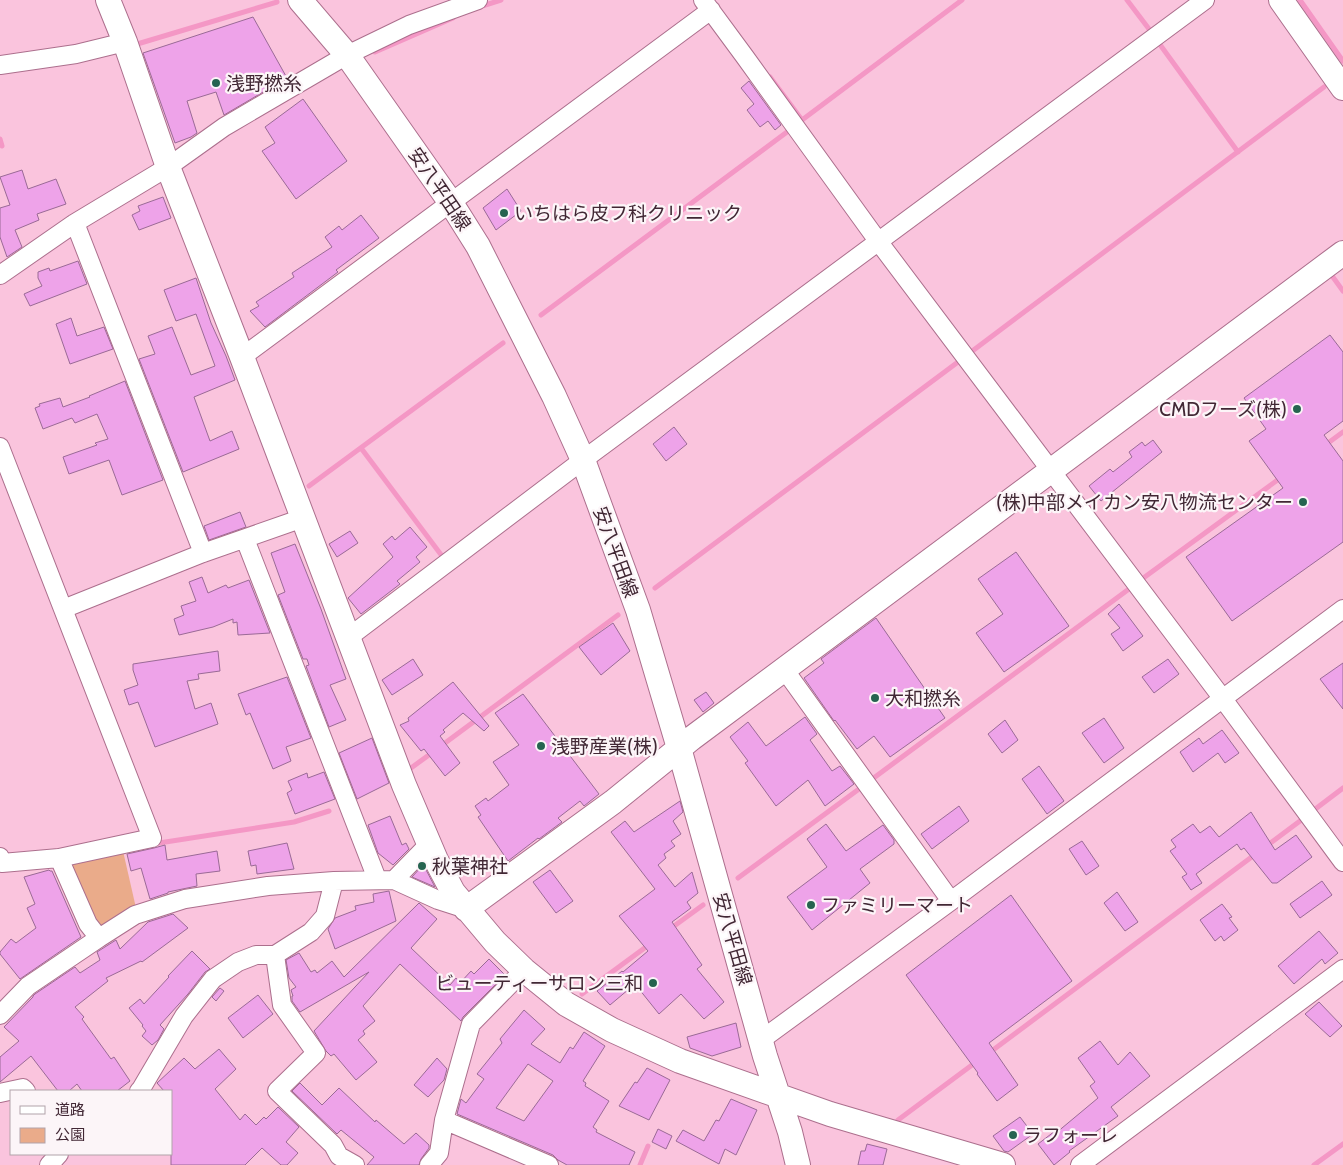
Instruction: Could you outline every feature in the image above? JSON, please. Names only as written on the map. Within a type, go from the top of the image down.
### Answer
[{"type":"street","points":[[108,0],[125,42],[168,167],[404,785],[453,892],[466,909],[495,942],[524,970],[566,1004],[612,1030],[680,1061],[830,1114],[1003,1165]]},
{"type":"street","name":"安八平田線","points":[[300,0],[347,55],[451,203],[478,246],[554,396],[583,460],[638,610],[679,748],[765,1056],[790,1132],[798,1165]]},
{"type":"street","points":[[0,275],[76,223],[168,167],[224,127],[347,55],[409,25],[478,0]]},
{"type":"street","points":[[349,637],[583,460],[1205,0]]},
{"type":"street","points":[[1281,0],[1343,88]]},
{"type":"street","points":[[242,357],[451,203],[707,5],[878,241],[1343,862]]},
{"type":"street","points":[[0,65],[76,54],[125,42]]},
{"type":"street","points":[[76,223],[203,553]]},
{"type":"street","points":[[466,909],[613,802],[679,748],[784,669],[1343,253]]},
{"type":"street","points":[[0,447],[152,838],[60,858],[2,863],[0,857]]},
{"type":"street","points":[[63,609],[203,553],[303,518]]},
{"type":"street","points":[[245,539],[386,879]]},
{"type":"street","points":[[761,1040],[952,901],[1343,609]]},
{"type":"street","points":[[784,669],[952,901]]},
{"type":"street","points":[[386,879],[430,844]]},
{"type":"street","points":[[60,858],[88,924],[99,938]]},
{"type":"street","points":[[0,1015],[28,986],[135,915],[185,899],[268,886],[386,879],[466,909]]},
{"type":"street","points":[[140,1090],[184,1016],[214,980],[238,962],[256,955],[275,955],[310,932],[325,916],[334,881]]},
{"type":"street","points":[[275,955],[282,1006],[316,1052],[277,1091],[333,1144],[335,1160],[355,1165]]},
{"type":"street","points":[[1080,1165],[1343,969]]},
{"type":"street","points":[[429,1165],[439,1153],[444,1120],[471,1024],[524,970]]},
{"type":"street","points":[[444,1120],[549,1165]]},
{"type":"green space","points":[[123,851],[136,908],[105,928],[95,923],[69,865],[74,861]]},
{"type":"building","name":"浅野撚糸","points":[[253,17],[287,78],[224,115],[216,92],[187,101],[197,133],[175,143],[143,53]]},
{"type":"building","points":[[749,81],[781,125],[775,130],[768,121],[760,127],[747,110],[754,104],[741,88]]},
{"type":"building","name":"浅野撚糸","points":[[303,99],[347,161],[296,199],[262,151],[275,143],[265,127]]},
{"type":"building","points":[[22,170],[28,189],[56,179],[66,204],[37,214],[39,220],[15,230],[22,247],[7,257],[0,237],[0,208],[10,205],[0,177]]},
{"type":"building","name":"いちはら皮フ科クリニック","points":[[507,189],[521,211],[496,230],[483,208]]},
{"type":"building","points":[[163,197],[171,218],[139,230],[132,215],[140,211],[138,206]]},
{"type":"building","points":[[361,215],[379,238],[336,270],[338,272],[265,327],[250,311],[259,306],[256,302],[294,277],[292,273],[332,247],[325,237],[339,226],[342,230]]},
{"type":"building","points":[[78,261],[87,284],[30,306],[24,294],[42,286],[38,278],[38,272],[49,268],[50,271]]},
{"type":"building","points":[[196,278],[211,323],[235,380],[194,397],[210,441],[232,431],[239,449],[183,472],[139,359],[155,354],[148,336],[172,327],[191,375],[215,366],[196,314],[176,321],[164,290]]},
{"type":"building","points":[[71,318],[77,336],[104,327],[113,349],[70,364],[56,324]]},
{"type":"building","points":[[1330,335],[1343,352],[1343,421],[1324,435],[1343,461],[1343,542],[1232,621],[1186,557],[1283,488],[1249,441],[1266,429],[1244,398]]},
{"type":"building","points":[[125,381],[163,480],[122,495],[109,460],[69,474],[63,457],[108,439],[97,414],[75,423],[72,418],[43,429],[35,408],[40,406],[39,404],[60,398],[63,407]]},
{"type":"building","points":[[674,427],[687,444],[666,461],[653,444]]},
{"type":"building","points":[[1153,440],[1162,452],[1101,501],[1089,486],[1110,469],[1113,472],[1132,457],[1129,452],[1142,442],[1145,446]]},
{"type":"building","points":[[240,512],[246,527],[209,540],[204,526]]},
{"type":"building","points":[[410,527],[427,547],[416,557],[420,562],[397,581],[400,584],[361,614],[348,598],[393,557],[383,544],[392,536],[395,540]]},
{"type":"building","points":[[350,531],[358,543],[337,557],[329,544]]},
{"type":"building","points":[[295,544],[346,679],[330,685],[346,720],[329,727],[306,666],[309,665],[307,659],[303,659],[278,595],[285,592],[271,553]]},
{"type":"building","points":[[1016,552],[1069,626],[1004,672],[976,633],[1003,614],[978,579]]},
{"type":"building","points":[[202,577],[208,593],[226,585],[228,588],[249,580],[270,633],[238,635],[237,622],[233,623],[233,619],[213,627],[179,635],[174,619],[184,615],[181,606],[196,601],[189,582]]},
{"type":"building","points":[[1119,604],[1143,636],[1123,651],[1111,634],[1120,628],[1108,614]]},
{"type":"building","name":"大和撚糸","points":[[876,618],[945,718],[890,757],[874,736],[857,749],[834,721],[804,678],[824,663],[821,659]]},
{"type":"building","points":[[613,623],[630,651],[601,675],[579,647]]},
{"type":"building","points":[[218,651],[220,671],[198,674],[199,679],[187,681],[195,709],[211,703],[218,724],[155,747],[138,702],[129,705],[124,690],[138,685],[133,664]]},
{"type":"building","points":[[413,659],[423,675],[392,695],[382,680]]},
{"type":"building","points":[[1168,659],[1179,674],[1154,693],[1142,677]]},
{"type":"building","points":[[1343,663],[1343,709],[1320,679]]},
{"type":"building","points":[[287,677],[311,738],[286,747],[291,761],[273,769],[250,713],[246,715],[238,694]]},
{"type":"building","points":[[453,682],[489,726],[484,731],[463,713],[443,730],[445,732],[440,736],[460,763],[445,776],[424,749],[421,751],[400,725],[409,721],[408,718]]},
{"type":"building","points":[[706,692],[714,703],[703,712],[694,700]]},
{"type":"building","points":[[523,694],[599,794],[584,806],[580,801],[558,818],[562,822],[508,861],[478,817],[481,815],[475,806],[486,798],[488,801],[509,785],[493,762],[519,745],[495,713]]},
{"type":"building","points":[[805,717],[817,734],[810,740],[832,771],[840,766],[854,784],[825,806],[808,780],[776,806],[745,763],[748,761],[730,737],[748,722],[766,746]]},
{"type":"building","points":[[1104,718],[1124,748],[1104,763],[1082,733]]},
{"type":"building","points":[[1005,720],[1018,740],[1002,753],[988,734]]},
{"type":"building","points":[[1222,730],[1239,753],[1225,763],[1218,753],[1193,772],[1180,752],[1199,738],[1203,744]]},
{"type":"building","points":[[372,738],[389,783],[357,799],[339,753]]},
{"type":"building","points":[[1039,766],[1064,801],[1047,814],[1022,779]]},
{"type":"building","points":[[324,772],[335,799],[295,814],[287,793],[292,790],[288,781],[307,773],[308,778]]},
{"type":"building","points":[[680,801],[683,812],[673,821],[681,834],[671,841],[675,846],[664,854],[666,858],[658,865],[675,887],[692,872],[698,893],[687,902],[691,908],[672,922],[702,965],[697,969],[724,1002],[704,1019],[681,994],[659,1014],[635,984],[610,1005],[597,991],[648,951],[619,916],[655,889],[611,832],[625,821],[634,832]]},
{"type":"building","points":[[959,806],[969,821],[932,849],[921,834]]},
{"type":"building","points":[[1251,812],[1275,850],[1296,835],[1312,857],[1277,883],[1272,883],[1244,848],[1241,850],[1237,844],[1196,874],[1202,883],[1191,890],[1182,877],[1187,874],[1170,851],[1176,847],[1171,840],[1193,824],[1200,833],[1210,826],[1219,837]]},
{"type":"building","points":[[390,816],[402,845],[406,843],[409,849],[393,865],[378,853],[368,825]]},
{"type":"building","points":[[826,824],[846,851],[883,825],[894,840],[894,844],[860,869],[870,883],[812,930],[787,897],[827,867],[807,839]]},
{"type":"building","points":[[1082,841],[1099,866],[1086,875],[1069,849]]},
{"type":"building","points":[[287,843],[294,869],[257,874],[256,865],[251,866],[248,851]]},
{"type":"building","points":[[165,845],[167,860],[217,851],[220,871],[196,874],[197,886],[168,892],[150,899],[141,868],[131,871],[127,854]]},
{"type":"building","points":[[424,866],[435,887],[412,877]]},
{"type":"building","points":[[49,870],[52,871],[81,937],[20,979],[0,952],[11,939],[16,943],[36,928],[27,908],[35,904],[24,877]]},
{"type":"building","points":[[550,870],[573,901],[556,913],[533,882]]},
{"type":"building","points":[[1322,881],[1332,895],[1300,918],[1290,904]]},
{"type":"building","points":[[389,891],[396,921],[335,949],[328,929],[335,918],[356,910],[355,906],[374,902],[373,894]]},
{"type":"building","points":[[1117,892],[1138,922],[1125,931],[1104,903]]},
{"type":"building","points":[[1011,895],[1072,981],[989,1043],[1018,1085],[997,1101],[906,975]]},
{"type":"building","points":[[419,903],[437,919],[411,948],[450,985],[456,978],[460,983],[471,971],[474,974],[489,959],[505,975],[461,1021],[400,964],[363,1006],[375,1021],[363,1031],[365,1034],[358,1040],[377,1062],[356,1080],[334,1054],[331,1056],[326,1051],[314,1031],[369,972],[300,1012],[292,1001],[291,990],[296,987],[289,978],[286,960],[299,953],[311,972],[315,970],[317,973],[332,961],[344,977]]},
{"type":"building","points":[[1222,904],[1232,917],[1229,918],[1238,930],[1224,941],[1221,936],[1215,941],[1200,920]]},
{"type":"building","points":[[173,914],[188,928],[142,962],[106,978],[108,981],[75,1007],[84,1017],[82,1019],[111,1059],[114,1057],[130,1081],[118,1090],[81,1090],[77,1084],[70,1090],[57,1090],[31,1056],[0,1082],[0,1057],[19,1041],[4,1027],[35,994],[75,967],[80,973],[100,960],[97,952],[116,940],[120,949],[148,922]]},
{"type":"building","points":[[1319,931],[1338,953],[1325,964],[1322,959],[1294,984],[1278,966]]},
{"type":"building","points":[[192,951],[210,969],[205,972],[160,1025],[164,1029],[158,1040],[152,1045],[142,1036],[146,1031],[129,1008],[140,999],[144,1004]]},
{"type":"building","points":[[220,988],[224,991],[216,1001],[212,997]]},
{"type":"building","points":[[258,995],[273,1014],[243,1038],[228,1018]]},
{"type":"building","points":[[1319,1002],[1342,1026],[1330,1037],[1305,1014]]},
{"type":"building","points":[[524,1010],[545,1029],[531,1044],[560,1063],[570,1047],[573,1049],[584,1032],[605,1046],[583,1081],[586,1083],[585,1086],[609,1101],[593,1127],[597,1130],[596,1132],[635,1152],[629,1165],[567,1165],[553,1155],[457,1114],[461,1099],[466,1103],[484,1079],[477,1074],[502,1043],[500,1039]],"holes":[[[528,1064],[553,1081],[524,1121],[496,1108]]]},
{"type":"building","points":[[736,1023],[741,1047],[712,1056],[690,1048],[687,1037]]},
{"type":"building","points":[[1100,1041],[1118,1065],[1130,1052],[1150,1076],[1111,1107],[1118,1116],[1069,1151],[1054,1165],[1038,1144],[1055,1131],[1056,1133],[1098,1098],[1090,1086],[1095,1082],[1078,1058]]},
{"type":"building","points":[[219,1049],[236,1069],[215,1089],[240,1120],[245,1114],[256,1125],[264,1117],[266,1119],[278,1107],[299,1127],[286,1142],[298,1153],[287,1165],[281,1165],[262,1148],[245,1165],[171,1165],[172,1090],[163,1090],[157,1083],[184,1058],[195,1069]]},
{"type":"building","points":[[437,1058],[447,1069],[444,1080],[428,1097],[414,1085]]},
{"type":"building","points":[[647,1068],[670,1080],[649,1120],[619,1106]]},
{"type":"building","points":[[300,1083],[322,1105],[339,1088],[375,1122],[376,1120],[404,1144],[416,1133],[429,1145],[419,1165],[367,1165],[374,1157],[341,1130],[337,1134],[292,1091]]},
{"type":"building","points":[[731,1099],[757,1110],[736,1155],[725,1149],[719,1164],[676,1141],[683,1130],[704,1141],[716,1120],[719,1121]]},
{"type":"building","name":"ラフォーレ","points":[[1020,1117],[1033,1134],[1008,1152],[1004,1151],[993,1136]]},
{"type":"building","points":[[658,1129],[672,1136],[666,1149],[652,1142]]},
{"type":"building","points":[[867,1144],[887,1149],[883,1165],[858,1165],[861,1151],[865,1151]]},
{"type":"waterway","points":[[479,7],[501,0]]},
{"type":"waterway","points":[[798,123],[962,0]]},
{"type":"waterway","points":[[1127,0],[1149,29]]},
{"type":"waterway","points":[[1300,0],[1343,61]]},
{"type":"waterway","points":[[134,45],[277,2]]},
{"type":"waterway","points":[[375,52],[453,18]]},
{"type":"waterway","points":[[1161,46],[1238,152]]},
{"type":"waterway","points":[[770,77],[802,120]]},
{"type":"waterway","points":[[971,352],[1324,87]]},
{"type":"waterway","points":[[541,315],[791,129]]},
{"type":"waterway","points":[[0,139],[2,146]]},
{"type":"waterway","points":[[1330,273],[1343,291]]},
{"type":"waterway","points":[[309,486],[503,343]]},
{"type":"waterway","points":[[655,588],[962,359]]},
{"type":"waterway","points":[[1324,446],[1343,432]]},
{"type":"waterway","points":[[361,448],[442,556]]},
{"type":"waterway","points":[[1142,579],[1283,476]]},
{"type":"waterway","points":[[875,777],[1133,586]]},
{"type":"waterway","points":[[441,746],[618,615]]},
{"type":"waterway","points":[[411,768],[433,752]]},
{"type":"waterway","points":[[1314,810],[1343,788]]},
{"type":"waterway","points":[[738,878],[859,789]]},
{"type":"waterway","points":[[159,843],[294,822],[329,811]]},
{"type":"waterway","points":[[1265,847],[1304,818]]},
{"type":"waterway","points":[[989,1053],[1257,853]]},
{"type":"waterway","points":[[670,929],[703,905]]},
{"type":"waterway","points":[[582,994],[650,944]]},
{"type":"waterway","points":[[898,1120],[976,1062]]},
{"type":"waterway","points":[[1314,1165],[1343,1144]]},
{"type":"waterway","points":[[640,1165],[648,1146]]},
{"type":"place","name":"浅野撚糸","points":[[216,83]]},
{"type":"place","name":"いちはら皮フ科クリニック","points":[[504,213]]},
{"type":"place","name":"CMDフーズ(株)","points":[[1297,409]]},
{"type":"place","name":"(株)中部メイカン安八物流センター","points":[[1303,502]]},
{"type":"place","name":"大和撚糸","points":[[875,698]]},
{"type":"place","name":"浅野産業(株)","points":[[541,746]]},
{"type":"place","name":"秋葉神社","points":[[422,866]]},
{"type":"place","name":"ファミリーマート","points":[[811,905]]},
{"type":"place","name":"ビューティーサロン三和","points":[[653,983]]},
{"type":"place","name":"ラフォーレ","points":[[1013,1135]]}]
